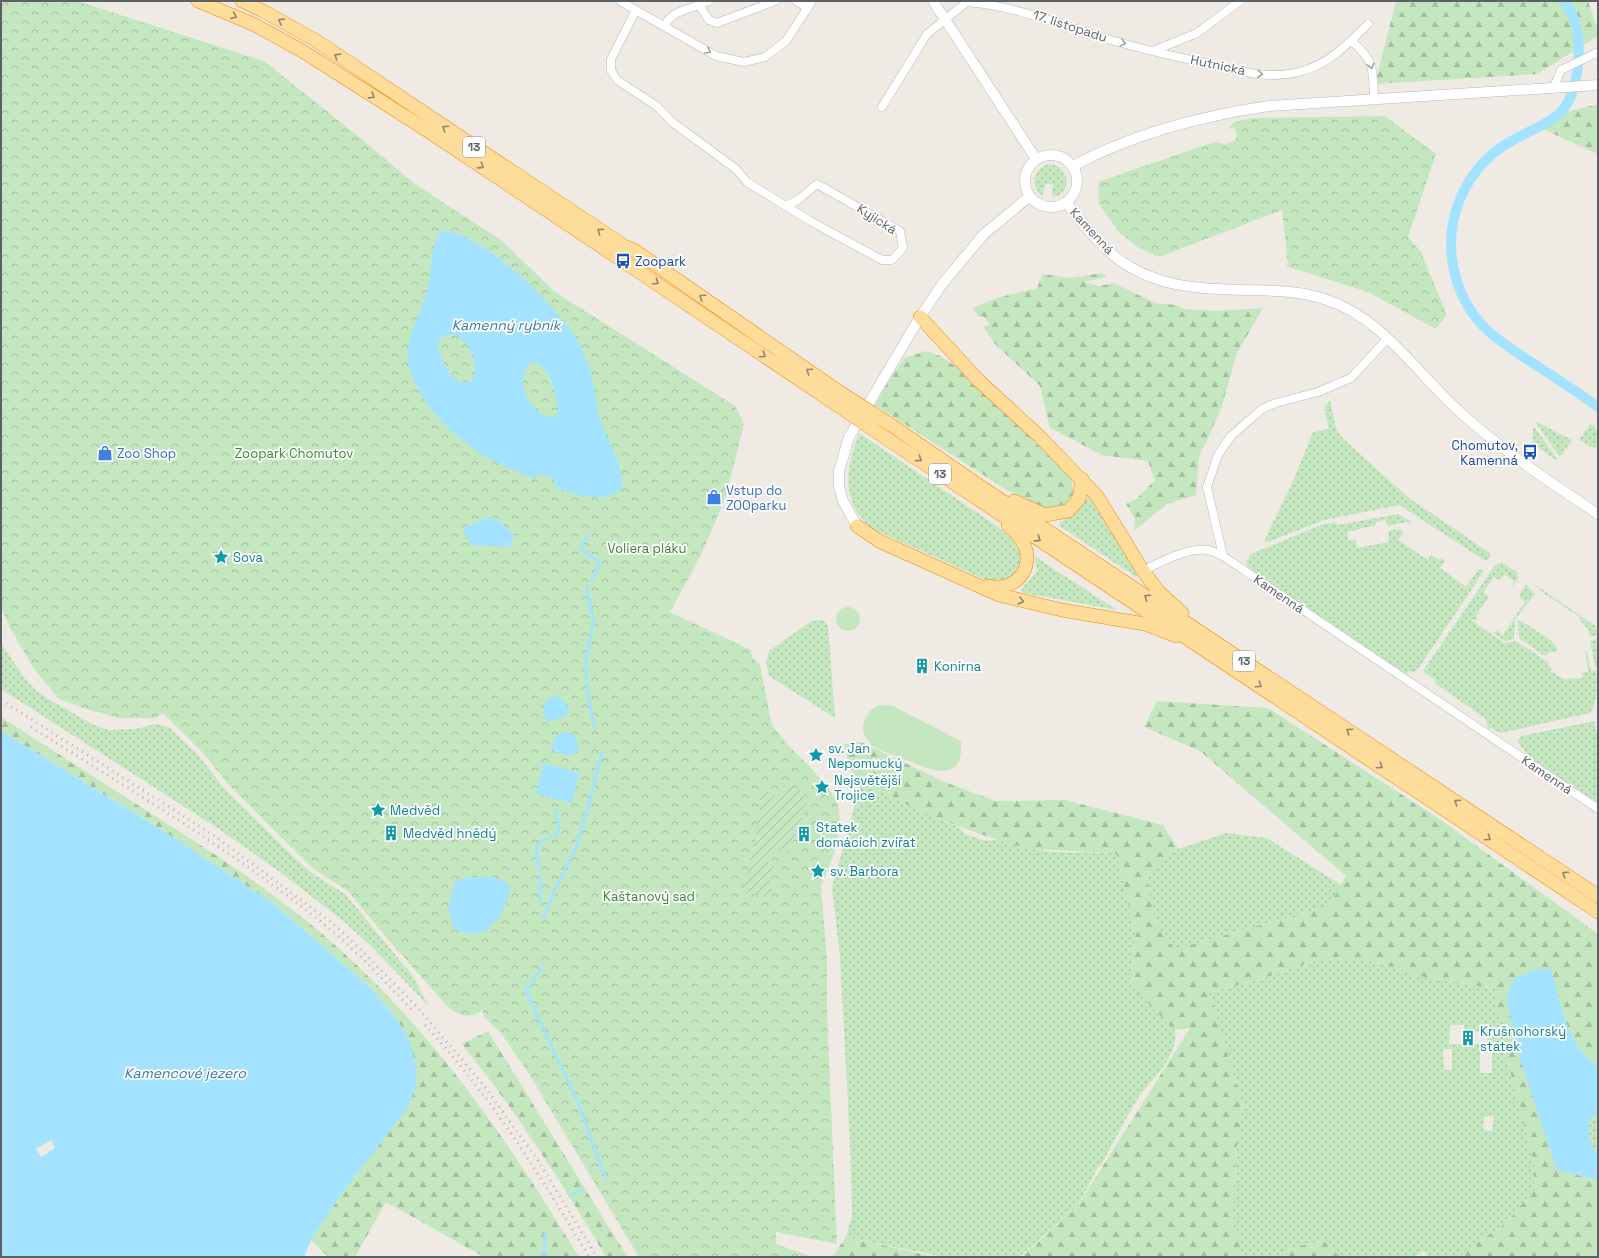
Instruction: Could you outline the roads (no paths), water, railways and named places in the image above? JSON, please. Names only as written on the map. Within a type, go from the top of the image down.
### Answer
[{"type":"highway","name":"13","points":[[198,1],[253,24],[304,52],[839,399],[891,425],[1598,912]]},
{"type":"highway","name":"13","points":[[242,1],[264,11],[315,40],[624,246],[634,250],[839,399],[886,438],[993,510],[1206,643],[1598,896]]},
{"type":"highway","points":[[920,317],[978,380],[1082,479],[1097,496],[1110,514],[1143,571],[1206,643]]},
{"type":"highway","points":[[980,486],[1045,515],[1068,511],[1079,499],[1082,479]]},
{"type":"highway","points":[[972,582],[996,588],[1008,586],[1016,582],[1023,575],[1026,567],[1027,557],[1024,543],[993,510]]},
{"type":"highway","points":[[857,526],[879,541],[999,595],[1021,601],[1145,624],[1206,643]]},
{"type":"street","points":[[620,1],[716,56],[744,62],[765,57],[786,41],[810,5],[796,1]]},
{"type":"street","points":[[664,26],[669,17],[678,12],[709,1]]},
{"type":"street","points":[[699,5],[709,20],[717,23],[775,1]]},
{"type":"street","points":[[933,1],[1036,159]]},
{"type":"street","name":"Hutnická","points":[[1153,51],[1197,33],[1240,1]]},
{"type":"street","name":"17. listopadu","points":[[882,107],[927,34],[967,2],[992,4],[1025,12],[1103,38],[1153,51]]},
{"type":"street","name":"Kyjická","points":[[636,10],[611,59],[611,70],[617,80],[658,107],[672,122],[736,169],[747,182],[785,206],[882,260],[892,260],[903,248],[900,231],[817,184],[798,200],[785,206]]},
{"type":"street","name":"Hutnická","points":[[1153,51],[1238,71],[1264,74],[1288,74],[1306,70],[1324,62],[1352,41],[1368,24]]},
{"type":"street","points":[[1352,41],[1364,51],[1372,65],[1374,99]]},
{"type":"street","points":[[1554,87],[1561,70],[1598,52]]},
{"type":"street","points":[[1073,166],[1102,151],[1130,140],[1186,121],[1217,114],[1270,106],[1595,85]]},
{"type":"street","points":[[1044,155],[1056,155],[1067,160],[1073,166],[1077,182],[1072,197],[1066,202],[1058,206],[1046,206],[1035,202],[1030,196],[1026,188],[1026,176],[1030,164],[1036,159],[1044,155]]},
{"type":"street","points":[[857,526],[844,501],[839,487],[839,471],[849,436],[920,317],[943,283],[984,234],[1030,196]]},
{"type":"street","name":"Kamenná","points":[[1066,202],[1106,249],[1126,264],[1146,276],[1168,284],[1192,288],[1302,293],[1327,300],[1349,309],[1366,320],[1387,339],[1460,412],[1482,431],[1598,514]]},
{"type":"street","points":[[1223,556],[1207,486],[1218,455],[1231,436],[1262,409],[1276,403],[1318,392],[1352,378],[1387,339]]},
{"type":"street","name":"Kamenná","points":[[1143,571],[1170,558],[1196,550],[1209,550],[1223,556],[1598,809]]},
{"type":"water","name":"Kamenný rybník","points":[[441,231],[457,234],[476,243],[496,256],[535,290],[567,324],[576,338],[590,368],[600,418],[621,472],[622,489],[614,494],[606,496],[588,497],[554,487],[554,479],[539,473],[535,479],[505,466],[488,458],[462,440],[448,428],[425,401],[416,386],[410,371],[408,348],[428,287],[432,254]],"holes":[[[446,334],[454,335],[466,344],[470,350],[475,365],[473,380],[461,382],[456,380],[449,372],[443,361],[438,346],[440,339]],[[533,363],[544,369],[549,376],[555,391],[558,413],[553,417],[547,417],[539,412],[530,402],[524,391],[523,378],[527,365]]]},
{"type":"water","points":[[489,517],[499,521],[514,535],[510,547],[471,545],[464,533],[465,527]]},
{"type":"water","points":[[551,697],[559,697],[570,710],[565,716],[548,722],[544,715],[543,706]]},
{"type":"water","name":"Kamencové jezero","points":[[1,731],[165,832],[271,902],[369,986],[391,1012],[406,1033],[412,1048],[416,1069],[416,1086],[407,1109],[345,1189],[311,1240],[304,1257],[1,1257]]},
{"type":"water","points":[[569,732],[574,737],[579,748],[576,752],[569,756],[554,751],[551,747],[555,739],[560,733]]},
{"type":"water","points":[[543,763],[579,773],[572,803],[536,794]]},
{"type":"water","points":[[471,877],[487,877],[503,880],[511,887],[502,912],[492,926],[477,933],[468,934],[454,929],[448,909],[455,881]]},
{"type":"water","points":[[1551,969],[1566,1023],[1579,1047],[1587,1057],[1598,1066],[1598,1115],[1591,1117],[1589,1138],[1598,1157],[1598,1180],[1557,1170],[1515,1043],[1507,997],[1514,979],[1534,970]]},
{"type":"waterway","points":[[1564,1],[1571,12],[1577,29],[1579,54],[1578,67],[1572,93],[1567,104],[1555,117],[1496,151],[1478,169],[1465,189],[1456,212],[1452,235],[1452,259],[1457,282],[1467,305],[1482,325],[1504,344],[1598,407]]},
{"type":"waterway","points":[[589,534],[581,548],[599,563],[596,573],[591,581]]},
{"type":"waterway","points":[[587,586],[593,619],[586,664],[587,683],[589,702],[595,729]]},
{"type":"waterway","points":[[543,918],[556,887],[575,850],[588,808],[602,752]]},
{"type":"waterway","points":[[539,869],[536,849],[540,842],[557,834],[559,828],[556,810]]},
{"type":"waterway","points":[[540,875],[540,902]]},
{"type":"waterway","points":[[542,967],[526,991],[579,1105],[606,1180]]},
{"type":"waterway","points":[[570,1196],[582,1190]]},
{"type":"waterway","points":[[544,1257],[545,1234]]},
{"type":"railway","points":[[1,700],[215,836],[336,926],[418,1008],[481,1082],[537,1159],[597,1257]]},
{"type":"railway","points":[[31,727],[185,824],[297,903],[353,950],[412,1010]]},
{"type":"railway","points":[[425,1025],[472,1080],[508,1129],[589,1257]]},
{"type":"place","name":"Zoopark","points":[[623,261]]},
{"type":"place","name":"Chomutov, Kamenná","points":[[1530,452]]},
{"type":"place","name":"Zoo Shop","points":[[105,453]]},
{"type":"place","name":"Vstup do ZOOparku","points":[[714,497]]},
{"type":"place","name":"Sova","points":[[221,557]]},
{"type":"place","name":"Konírna","points":[[922,666]]},
{"type":"place","name":"sv. Jan Nepomucký","points":[[816,755]]},
{"type":"place","name":"Nejsvětější Trojice","points":[[822,787]]},
{"type":"place","name":"Medvěd","points":[[378,810]]},
{"type":"place","name":"Medvěd hnědý","points":[[391,833]]},
{"type":"place","name":"Statek domácích zvířat","points":[[804,834]]},
{"type":"place","name":"sv. Barbora","points":[[818,871]]},
{"type":"place","name":"Krušnohorský statek","points":[[1468,1038]]},
{"type":"park label","name":"Zoopark Chomutov","points":[[294,453]]},
{"type":"park label","name":"Voliera pláku","points":[[647,548]]},
{"type":"park label","name":"Kaštanový sad","points":[[649,896]]}]
